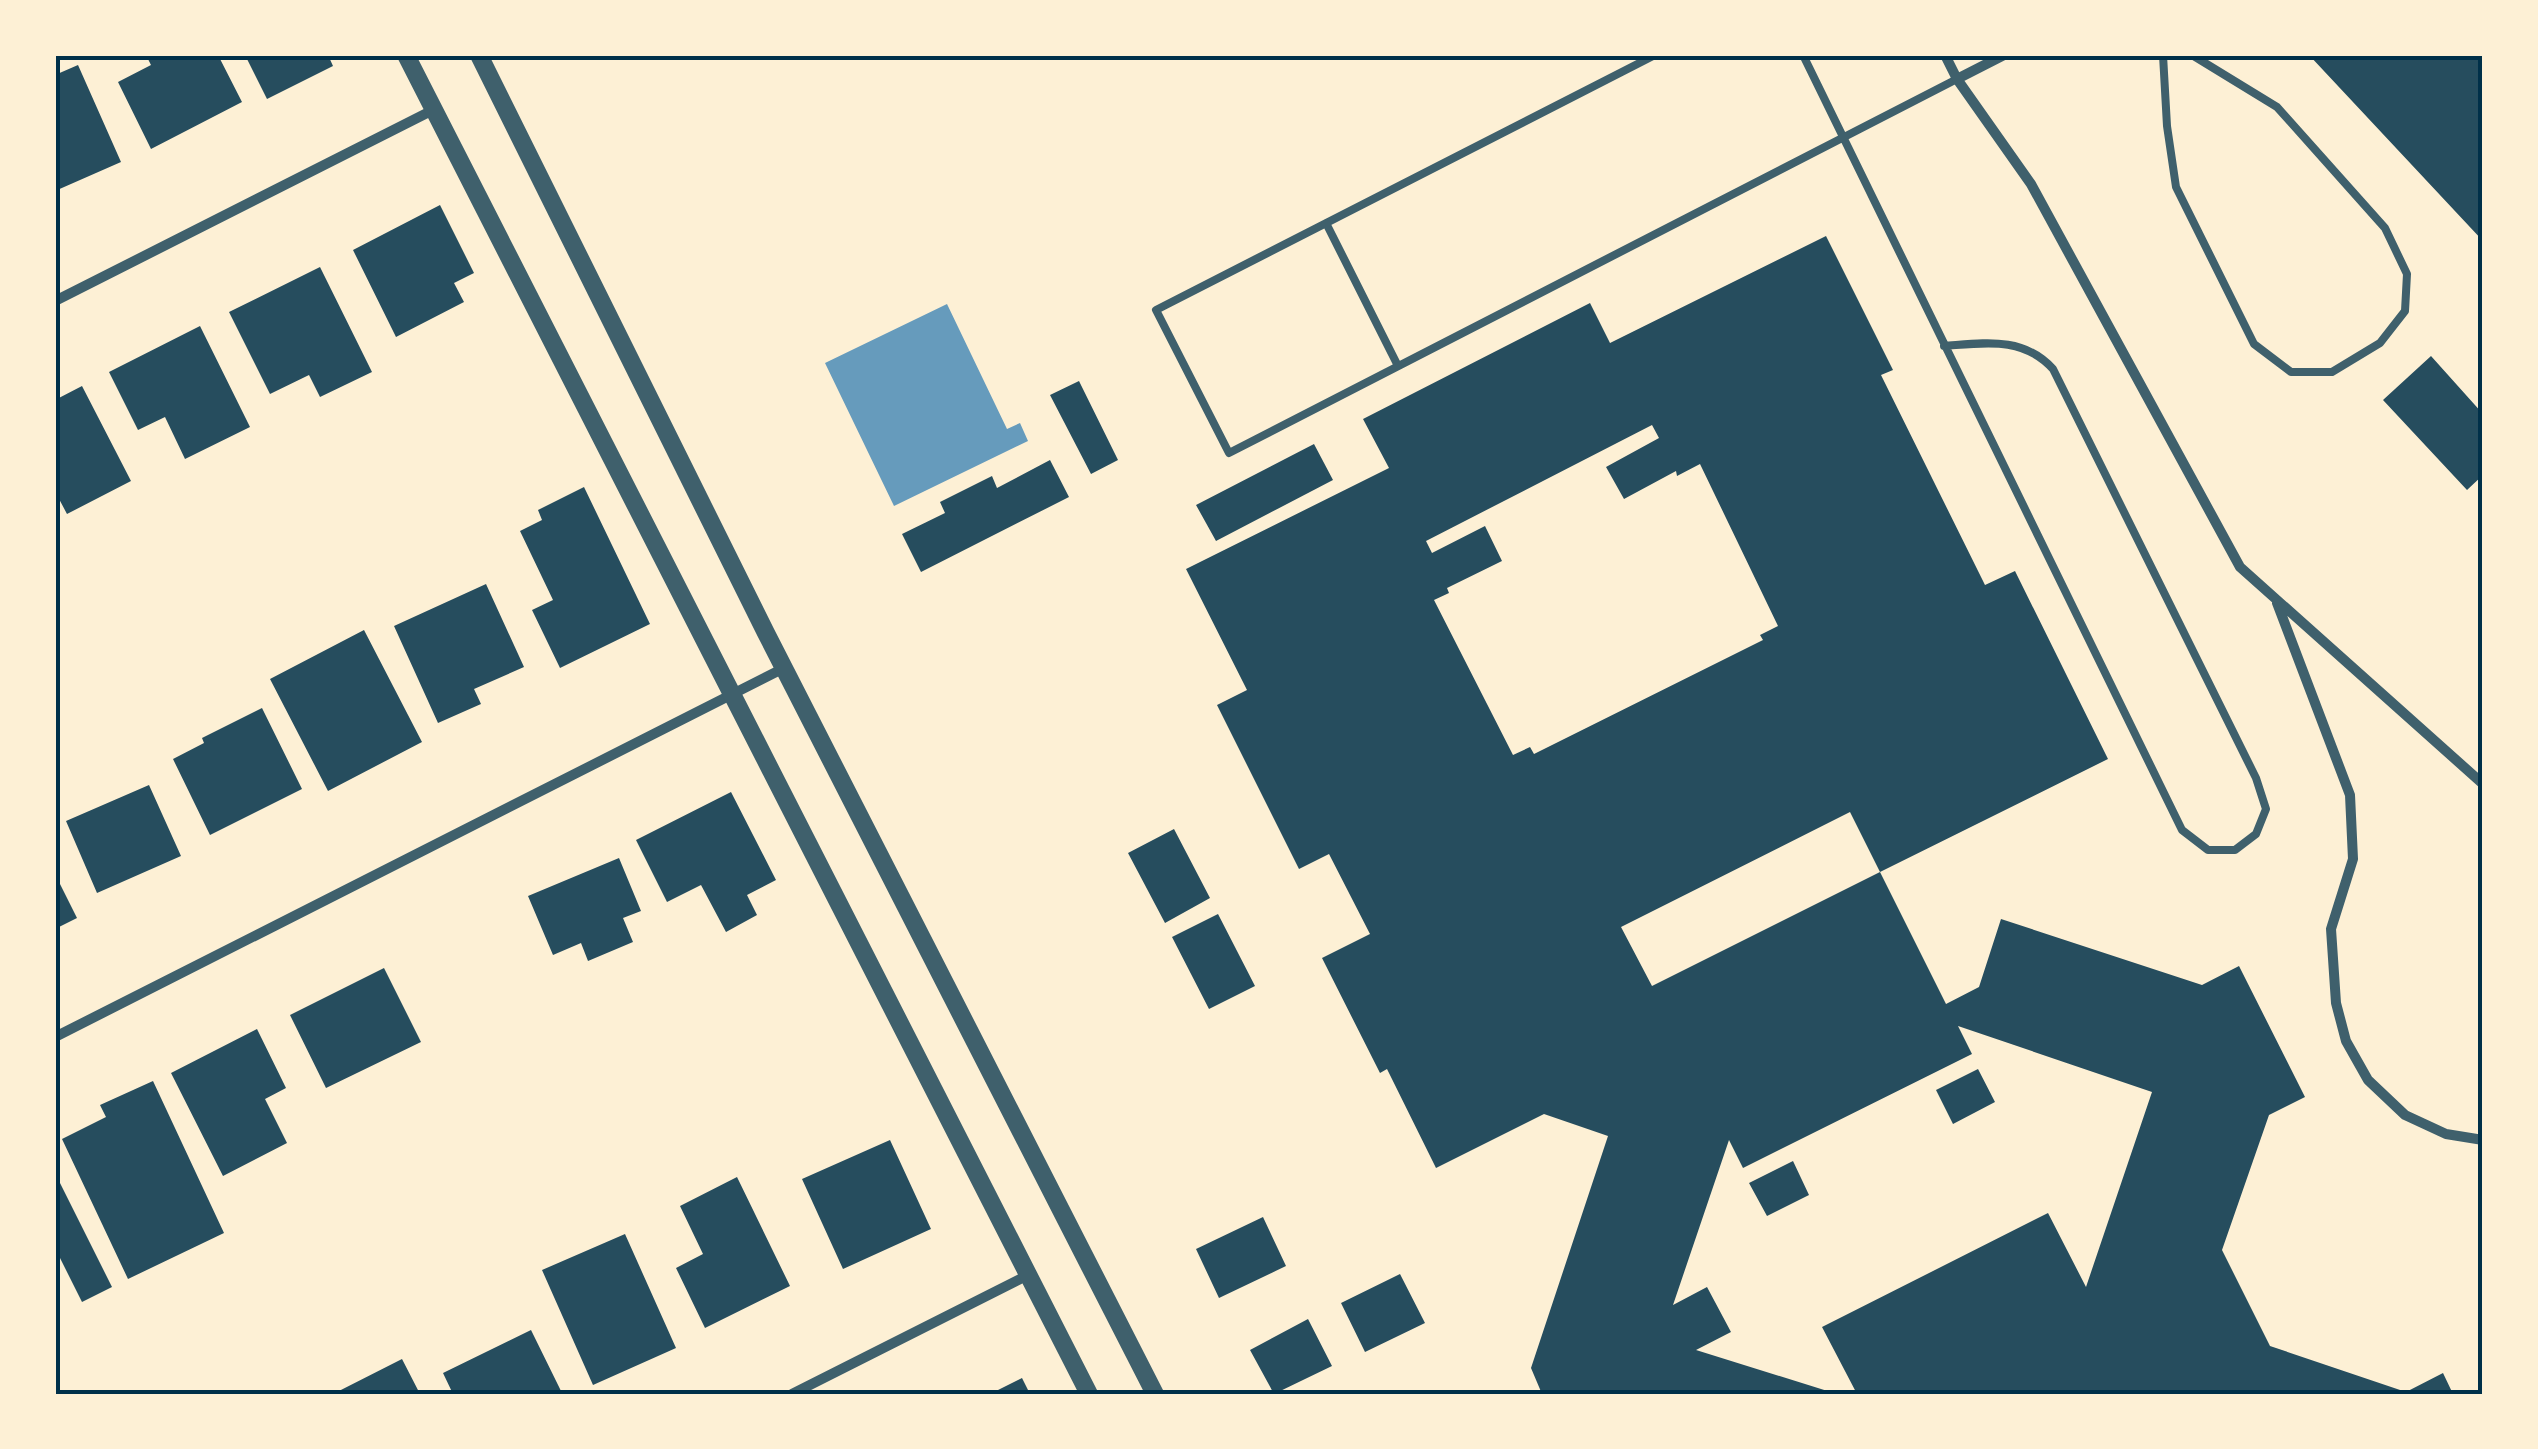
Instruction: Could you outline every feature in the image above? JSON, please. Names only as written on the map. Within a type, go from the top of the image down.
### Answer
[{"type":"street","points":[[406,55],[1089,1394]]},
{"type":"street","points":[[479,55],[784,668],[1155,1394]]},
{"type":"street","points":[[1945,55],[1957,79],[2032,184],[2240,567],[2483,784]]},
{"type":"street","points":[[1957,79],[2004,55]]},
{"type":"street","points":[[55,301],[433,110]]},
{"type":"street","points":[[2275,597],[2350,796],[2353,859],[2331,929],[2336,1003],[2346,1041],[2368,1080],[2405,1115],[2446,1134],[2483,1140]]},
{"type":"street","points":[[55,1037],[784,668]]},
{"type":"street","points":[[792,1394],[1028,1275]]},
{"type":"lane","points":[[1655,55],[1156,310],[1229,453],[1957,79]]},
{"type":"lane","points":[[1803,55],[1944,346],[2182,830],[2208,850],[2235,850],[2256,834],[2266,809],[2256,778],[2053,369],[2042,356],[2000,342],[1944,346]]},
{"type":"lane","points":[[2163,55],[2167,126],[2176,186],[2254,344],[2291,372],[2332,372],[2380,343],[2406,312],[2407,274],[2385,228],[2277,106],[2192,55]]},
{"type":"lane","points":[[1326,223],[1398,366]]},
{"type":"water","points":[[947,304],[1007,429],[1020,423],[1028,441],[894,506],[825,363]]},
{"type":"building","points":[[146,55],[218,55],[242,102],[151,149],[118,82],[151,65]]},
{"type":"building","points":[[245,55],[328,55],[333,66],[267,99]]},
{"type":"building","points":[[2309,55],[2483,55],[2483,241]]},
{"type":"building","points":[[78,65],[121,162],[55,191],[55,75]]},
{"type":"building","points":[[440,205],[474,273],[454,283],[464,302],[396,337],[353,250]]},
{"type":"building","points":[[1826,236],[1893,370],[1881,375],[1985,585],[2015,571],[2108,759],[1880,872],[1946,1004],[1979,987],[2001,919],[2202,985],[2239,966],[2305,1097],[2269,1115],[2222,1250],[2270,1346],[2406,1392],[2443,1373],[2453,1394],[1857,1394],[1822,1327],[2048,1213],[2086,1287],[2152,1092],[1958,1026],[1972,1054],[1743,1168],[1729,1140],[1673,1305],[1707,1287],[1731,1332],[1696,1350],[1837,1394],[1542,1394],[1531,1368],[1608,1136],[1544,1114],[1436,1168],[1387,1069],[1380,1073],[1322,958],[1370,934],[1329,854],[1299,869],[1217,705],[1247,690],[1186,569],[1389,468],[1363,419],[1590,303],[1610,343]],"holes":[[[1652,425],[1659,438],[1606,467],[1624,499],[1676,471],[1677,476],[1700,464],[1778,626],[1760,635],[1763,640],[1534,754],[1530,747],[1513,755],[1434,600],[1449,593],[1447,588],[1502,561],[1485,526],[1432,553],[1426,541]],[[1850,812],[1880,872],[1652,986],[1621,927]]]},
{"type":"building","points":[[320,267],[372,372],[320,397],[309,375],[270,394],[229,312]]},
{"type":"building","points":[[200,326],[250,427],[185,459],[165,417],[138,430],[109,372]]},
{"type":"building","points":[[2431,356],[2483,414],[2483,475],[2467,490],[2383,400]]},
{"type":"building","points":[[1079,381],[1118,460],[1091,474],[1050,395]]},
{"type":"building","points":[[82,386],[131,481],[67,514],[55,498],[55,400]]},
{"type":"building","points":[[1314,444],[1333,480],[1216,541],[1196,505]]},
{"type":"building","points":[[1050,460],[1069,497],[921,572],[902,534],[945,513],[940,502],[992,476],[997,488]]},
{"type":"building","points":[[584,487],[650,624],[560,668],[532,610],[553,600],[520,531],[542,520],[538,510]]},
{"type":"building","points":[[486,584],[524,667],[474,689],[481,704],[438,723],[394,626]]},
{"type":"building","points":[[364,630],[422,742],[328,791],[270,679]]},
{"type":"building","points":[[262,708],[302,789],[210,835],[173,759],[204,743],[202,738]]},
{"type":"building","points":[[149,785],[181,856],[97,893],[66,821]]},
{"type":"building","points":[[731,792],[776,880],[747,895],[757,915],[726,932],[701,885],[667,902],[636,840]]},
{"type":"building","points":[[1174,829],[1210,898],[1165,923],[1128,853]]},
{"type":"building","points":[[619,858],[641,911],[623,918],[633,942],[588,961],[581,943],[553,955],[528,896]]},
{"type":"building","points":[[55,874],[77,918],[55,929]]},
{"type":"building","points":[[1218,914],[1255,986],[1209,1009],[1172,937]]},
{"type":"building","points":[[384,968],[421,1042],[326,1088],[290,1015]]},
{"type":"building","points":[[257,1029],[286,1088],[265,1099],[287,1143],[223,1176],[171,1073]]},
{"type":"building","points":[[1978,1069],[1995,1102],[1953,1124],[1936,1090]]},
{"type":"building","points":[[153,1081],[224,1233],[128,1279],[62,1139],[106,1117],[100,1105]]},
{"type":"building","points":[[890,1140],[931,1229],[843,1269],[802,1179]]},
{"type":"building","points":[[1793,1161],[1809,1195],[1767,1216],[1749,1183]]},
{"type":"building","points":[[55,1173],[112,1287],[82,1302],[55,1248]]},
{"type":"building","points":[[737,1177],[790,1286],[705,1328],[676,1268],[703,1254],[680,1206]]},
{"type":"building","points":[[1263,1217],[1286,1266],[1219,1298],[1196,1249]]},
{"type":"building","points":[[625,1234],[676,1348],[593,1385],[542,1270]]},
{"type":"building","points":[[1400,1274],[1425,1323],[1365,1352],[1341,1303]]},
{"type":"building","points":[[1308,1319],[1332,1366],[1274,1394],[1250,1350]]},
{"type":"building","points":[[531,1330],[561,1391],[453,1394],[443,1373]]},
{"type":"building","points":[[402,1359],[420,1394],[333,1394]]},
{"type":"building","points":[[1022,1378],[1030,1394],[990,1394]]}]
